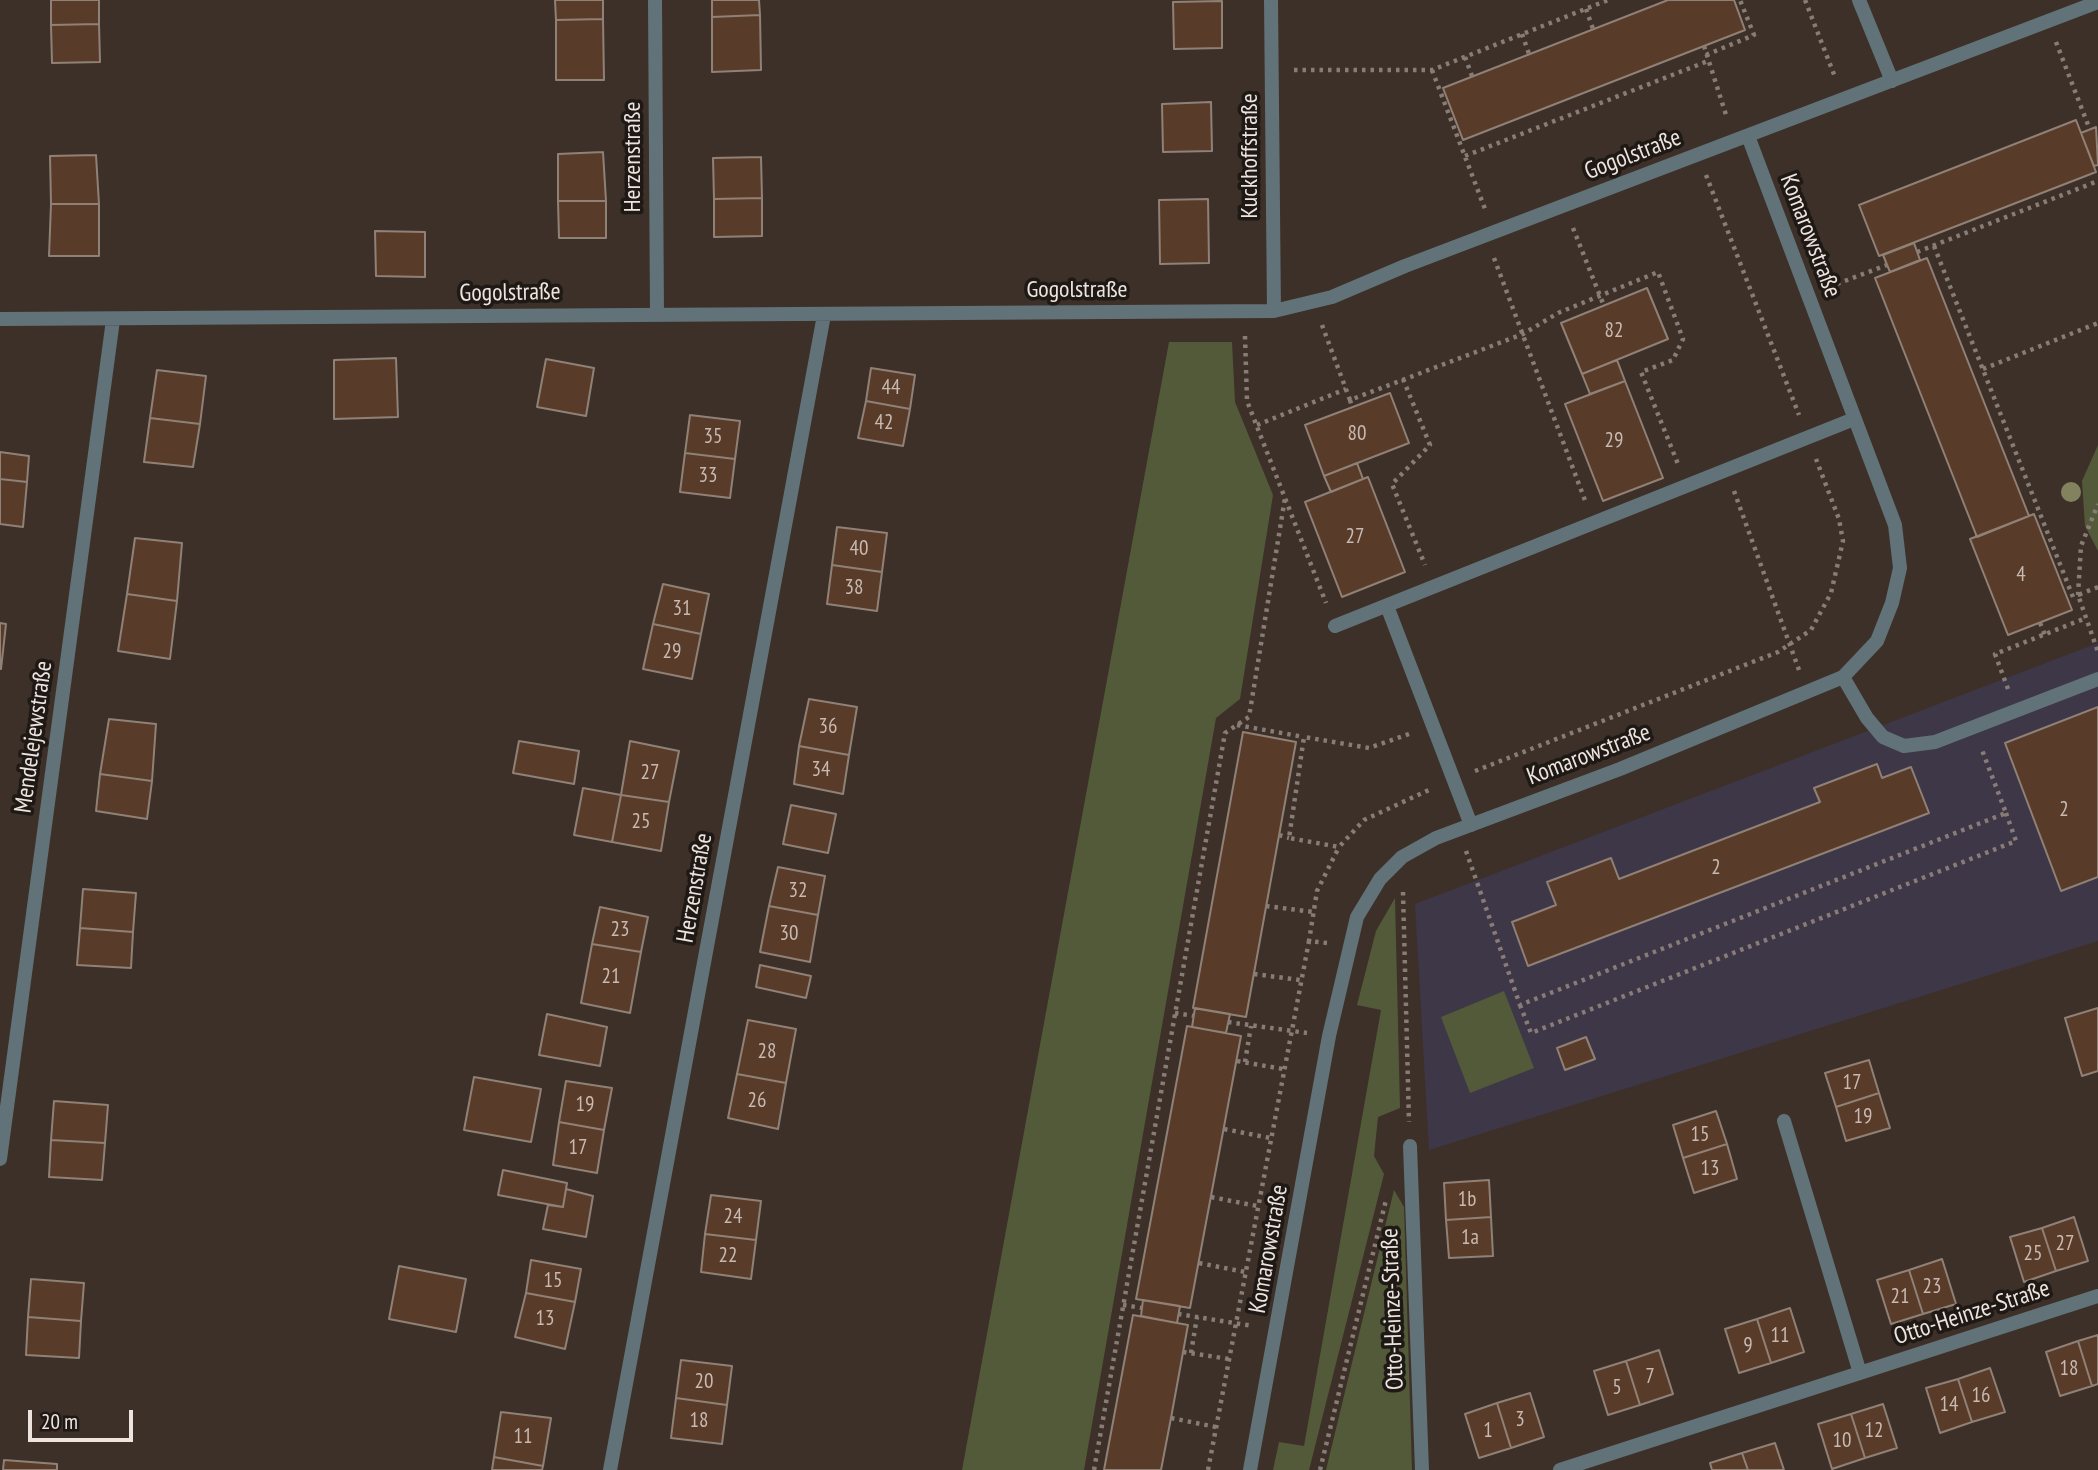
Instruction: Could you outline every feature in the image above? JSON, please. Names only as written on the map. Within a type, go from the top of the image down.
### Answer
[{"type":"street","name":"Herzenstraße","points":[[655,0],[657,314]]},
{"type":"street","name":"Kuckhoffstraße","points":[[1271,0],[1274,311]]},
{"type":"street","points":[[1859,0],[1892,81]]},
{"type":"street","name":"Gogolstraße","points":[[0,319],[1274,311],[1332,297],[1564,205],[2098,2]]},
{"type":"street","name":"Komarowstraße","points":[[1250,1470],[1329,1036],[1357,917],[1366,900],[1402,857],[1465,828],[1620,769],[1843,677],[1877,641],[1892,603],[1900,568],[1895,525],[1808,295],[1742,138]]},
{"type":"street","name":"Herzenstraße","points":[[610,1470],[824,314]]},
{"type":"street","name":"Mendelejewstraße","points":[[0,1159],[113,320]]},
{"type":"street","points":[[1335,626],[1854,419]]},
{"type":"street","points":[[1387,606],[1453,780],[1465,828]]},
{"type":"street","points":[[1843,677],[1867,718],[1883,737],[1905,746],[1935,742],[2098,679]]},
{"type":"street","points":[[1784,1121],[1860,1373]]},
{"type":"street","name":"Otto-Heinze-Straße","points":[[1410,1146],[1422,1470]]},
{"type":"street","name":"Otto-Heinze-Straße","points":[[1560,1470],[2098,1296]]},
{"type":"path","points":[[1272,70],[1432,70],[1608,0]]},
{"type":"path","points":[[1706,55],[1754,35],[1740,0]]},
{"type":"path","points":[[1805,0],[1844,99]]},
{"type":"path","points":[[1586,9],[1593,29]]},
{"type":"path","points":[[2048,22],[2090,130]]},
{"type":"path","points":[[1522,34],[1529,54]]},
{"type":"path","points":[[1704,46],[1742,138]]},
{"type":"path","points":[[1465,57],[1472,76]]},
{"type":"path","points":[[1465,156],[1708,61]]},
{"type":"path","points":[[1432,70],[1465,156],[1523,334],[1593,523]]},
{"type":"path","points":[[1208,1470],[1317,891],[1339,847],[1364,820],[1453,780],[1790,646],[1811,630],[1822,613],[1840,565],[1843,541],[1839,519],[1698,154]]},
{"type":"path","points":[[1917,252],[2098,181]]},
{"type":"path","points":[[1564,205],[1604,306]]},
{"type":"path","points":[[1934,246],[2073,597],[2098,587]]},
{"type":"path","points":[[1808,295],[1887,265]]},
{"type":"path","points":[[1350,400],[1523,334],[1558,313],[1658,272],[1683,339],[1673,360],[1641,372],[1687,486]]},
{"type":"path","points":[[1313,301],[1352,407]]},
{"type":"path","points":[[1244,311],[1247,401],[1335,626]]},
{"type":"path","points":[[1983,369],[2098,323]]},
{"type":"path","points":[[1403,379],[1430,445],[1392,484],[1433,587]]},
{"type":"path","points":[[1257,425],[1346,389]]},
{"type":"path","points":[[1727,470],[1808,692]]},
{"type":"path","points":[[1094,1470],[1225,733],[1250,717],[1285,498]]},
{"type":"path","points":[[2098,504],[2081,546],[2078,595],[2098,652]]},
{"type":"path","points":[[2017,710],[1995,654],[2087,618]]},
{"type":"path","points":[[2040,622],[2045,635]]},
{"type":"path","points":[[1237,725],[1369,748],[1433,725]]},
{"type":"path","points":[[1465,828],[1531,1033],[2016,841],[1973,727]]},
{"type":"path","points":[[1289,838],[1304,737]]},
{"type":"path","points":[[1291,771],[1299,772]]},
{"type":"path","points":[[1520,1005],[2007,813]]},
{"type":"path","points":[[1279,835],[1339,847]]},
{"type":"path","points":[[1402,857],[1410,1146]]},
{"type":"path","points":[[1266,906],[1314,912]]},
{"type":"path","points":[[1309,941],[1350,945]]},
{"type":"path","points":[[1254,974],[1300,981]]},
{"type":"path","points":[[1175,1013],[1194,1016]]},
{"type":"path","points":[[1228,1022],[1290,1030]]},
{"type":"path","points":[[1245,1062],[1251,1026]]},
{"type":"path","points":[[1237,1061],[1283,1069]]},
{"type":"path","points":[[1224,1129],[1270,1138]]},
{"type":"path","points":[[1320,1470],[1388,1189]]},
{"type":"path","points":[[1211,1197],[1257,1206]]},
{"type":"path","points":[[1199,1263],[1245,1272]]},
{"type":"path","points":[[1123,1305],[1142,1308]]},
{"type":"path","points":[[1178,1314],[1236,1323]]},
{"type":"path","points":[[1191,1353],[1197,1317]]},
{"type":"path","points":[[1183,1352],[1229,1359]]},
{"type":"path","points":[[1171,1418],[1216,1427]]},
{"type":"shaded area","points":[[2098,643],[2098,941],[1429,1150],[1415,904]]},
{"type":"green space","points":[[1169,342],[1232,342],[1235,402],[1273,495],[1240,699],[1216,718],[1084,1470],[962,1470]]},
{"type":"green space","points":[[2098,445],[2098,551],[2085,526],[2082,481]]},
{"type":"green space","points":[[1395,898],[1400,1108],[1378,1117],[1374,1156],[1384,1174],[1309,1470],[1273,1470],[1279,1442],[1304,1446],[1381,1010],[1357,1005],[1376,931]]},
{"type":"green space","points":[[1504,991],[1534,1068],[1470,1093],[1441,1017]]},
{"type":"green space","points":[[1394,1190],[1404,1207],[1412,1470],[1326,1470]]},
{"type":"building","points":[[51,0],[99,0],[99,24],[51,25]]},
{"type":"building","points":[[555,0],[603,0],[603,19],[556,20]]},
{"type":"building","points":[[712,0],[759,0],[760,15],[712,17]]},
{"type":"building","points":[[1668,0],[1734,0],[1745,30],[1463,140],[1443,88]]},
{"type":"building","points":[[1222,1],[1222,48],[1174,49],[1173,2]]},
{"type":"building","points":[[760,15],[761,70],[712,72],[712,17]]},
{"type":"building","points":[[603,19],[604,80],[556,80],[556,20]]},
{"type":"building","points":[[99,24],[100,62],[52,63],[51,25]]},
{"type":"building","points":[[1211,102],[1212,151],[1163,152],[1162,104]]},
{"type":"building","points":[[2076,120],[2096,172],[1879,256],[1859,205]]},
{"type":"building","points":[[2096,127],[2098,165],[2094,166],[2081,133]]},
{"type":"building","points":[[603,152],[606,201],[558,201],[558,154]]},
{"type":"building","points":[[96,155],[99,204],[51,204],[50,156]]},
{"type":"building","points":[[761,157],[762,198],[714,199],[713,158]]},
{"type":"building","points":[[762,198],[762,236],[714,237],[714,199]]},
{"type":"building","points":[[1208,199],[1209,263],[1160,264],[1159,200]]},
{"type":"building","points":[[558,201],[606,201],[606,238],[559,238]]},
{"type":"building","points":[[51,204],[99,204],[99,256],[49,256]]},
{"type":"building","points":[[375,231],[425,232],[425,277],[376,276]]},
{"type":"building","points":[[1914,243],[1920,260],[1890,272],[1883,255]]},
{"type":"building","points":[[1927,258],[2029,516],[1977,537],[1875,278]]},
{"type":"building","points":[[1647,288],[1668,339],[1582,374],[1561,323]]},
{"type":"building","points":[[396,358],[398,417],[334,419],[334,360]]},
{"type":"building","points":[[546,359],[594,368],[586,416],[537,407]]},
{"type":"building","points":[[1617,360],[1625,381],[1590,394],[1582,374]]},
{"type":"building","points":[[871,368],[915,375],[910,409],[866,401]]},
{"type":"building","points":[[157,370],[206,376],[200,424],[150,418]]},
{"type":"building","points":[[1625,381],[1663,478],[1603,501],[1565,404]]},
{"type":"building","points":[[1390,393],[1409,443],[1324,476],[1305,425]]},
{"type":"building","points":[[866,401],[910,409],[903,446],[858,438]]},
{"type":"building","points":[[690,415],[740,421],[735,459],[685,453]]},
{"type":"building","points":[[150,418],[200,424],[193,467],[144,462]]},
{"type":"building","points":[[0,452],[29,456],[27,482],[0,479]]},
{"type":"building","points":[[685,453],[735,459],[730,498],[680,492]]},
{"type":"building","points":[[1357,463],[1363,479],[1331,492],[1324,476]]},
{"type":"building","points":[[1368,477],[1405,572],[1342,597],[1305,502]]},
{"type":"building","points":[[0,479],[27,482],[23,527],[0,524]]},
{"type":"building","points":[[2034,514],[2072,610],[2008,635],[1970,539]]},
{"type":"building","points":[[837,527],[887,533],[882,572],[832,565]]},
{"type":"building","points":[[135,538],[182,543],[177,601],[127,594]]},
{"type":"building","points":[[832,565],[882,572],[877,611],[827,604]]},
{"type":"building","points":[[663,584],[709,594],[701,634],[653,624]]},
{"type":"building","points":[[127,594],[177,601],[170,659],[118,651]]},
{"type":"building","points":[[0,623],[6,624],[1,669],[0,669]]},
{"type":"building","points":[[653,624],[701,634],[692,679],[643,669]]},
{"type":"building","points":[[809,699],[857,707],[849,755],[799,746]]},
{"type":"building","points":[[2098,707],[2098,877],[2061,891],[2005,743]]},
{"type":"building","points":[[109,719],[156,724],[152,781],[100,774]]},
{"type":"building","points":[[1243,732],[1296,742],[1246,1017],[1193,1008]]},
{"type":"building","points":[[519,741],[579,751],[574,784],[513,773]]},
{"type":"building","points":[[630,741],[679,751],[669,802],[621,795]]},
{"type":"building","points":[[799,746],[849,755],[843,794],[794,784]]},
{"type":"building","points":[[1877,764],[1882,778],[1911,767],[1929,813],[1528,966],[1512,922],[1556,905],[1547,882],[1611,858],[1619,879],[1820,802],[1814,788]]},
{"type":"building","points":[[100,774],[152,781],[147,819],[96,811]]},
{"type":"building","points":[[583,788],[621,795],[612,842],[574,835]]},
{"type":"building","points":[[621,795],[669,802],[661,851],[612,842]]},
{"type":"building","points":[[791,805],[836,814],[828,853],[783,844]]},
{"type":"building","points":[[778,867],[825,876],[818,915],[769,906]]},
{"type":"building","points":[[83,889],[136,893],[133,932],[80,928]]},
{"type":"building","points":[[769,906],[818,915],[810,962],[760,952]]},
{"type":"building","points":[[600,907],[648,917],[641,952],[592,944]]},
{"type":"building","points":[[80,928],[133,932],[131,968],[77,965]]},
{"type":"building","points":[[592,944],[641,952],[630,1013],[581,1003]]},
{"type":"building","points":[[760,965],[811,976],[806,998],[756,987]]},
{"type":"building","points":[[1195,1008],[1230,1014],[1226,1033],[1192,1027]]},
{"type":"building","points":[[2098,1008],[2098,1071],[2082,1076],[2065,1018]]},
{"type":"building","points":[[547,1014],[607,1027],[600,1066],[539,1055]]},
{"type":"building","points":[[748,1020],[796,1029],[786,1083],[737,1074]]},
{"type":"building","points":[[1187,1026],[1241,1036],[1190,1308],[1136,1299]]},
{"type":"building","points":[[1586,1037],[1595,1059],[1565,1070],[1557,1048]]},
{"type":"building","points":[[1869,1060],[1879,1093],[1836,1107],[1825,1073]]},
{"type":"building","points":[[737,1074],[786,1083],[778,1129],[728,1118]]},
{"type":"building","points":[[474,1077],[541,1089],[531,1142],[464,1130]]},
{"type":"building","points":[[566,1081],[612,1088],[604,1130],[559,1122]]},
{"type":"building","points":[[1879,1093],[1890,1128],[1846,1141],[1836,1107]]},
{"type":"building","points":[[54,1101],[108,1105],[105,1143],[51,1140]]},
{"type":"building","points":[[1716,1111],[1727,1144],[1683,1158],[1673,1125]]},
{"type":"building","points":[[559,1122],[604,1130],[597,1173],[553,1165]]},
{"type":"building","points":[[51,1140],[105,1143],[102,1180],[49,1177]]},
{"type":"building","points":[[1727,1144],[1737,1179],[1694,1193],[1683,1158]]},
{"type":"building","points":[[503,1170],[567,1183],[563,1207],[498,1195]]},
{"type":"building","points":[[1489,1180],[1491,1217],[1446,1220],[1444,1183]]},
{"type":"building","points":[[566,1189],[593,1196],[586,1237],[543,1229],[548,1205],[563,1207]]},
{"type":"building","points":[[711,1195],[761,1201],[756,1240],[705,1234]]},
{"type":"building","points":[[1491,1217],[1493,1256],[1449,1258],[1446,1220]]},
{"type":"building","points":[[2074,1217],[2088,1261],[2056,1271],[2042,1228]]},
{"type":"building","points":[[2042,1228],[2056,1271],[2024,1282],[2010,1237]]},
{"type":"building","points":[[705,1234],[756,1240],[751,1279],[701,1272]]},
{"type":"building","points":[[1942,1259],[1956,1304],[1923,1314],[1909,1270]]},
{"type":"building","points":[[531,1260],[581,1269],[575,1302],[526,1293]]},
{"type":"building","points":[[399,1266],[466,1279],[456,1332],[389,1319]]},
{"type":"building","points":[[1909,1270],[1923,1314],[1891,1324],[1877,1280]]},
{"type":"building","points":[[31,1279],[84,1283],[81,1321],[28,1317]]},
{"type":"building","points":[[526,1293],[575,1302],[565,1349],[515,1337]]},
{"type":"building","points":[[1143,1300],[1180,1306],[1177,1323],[1141,1316]]},
{"type":"building","points":[[1790,1308],[1804,1352],[1771,1363],[1757,1319]]},
{"type":"building","points":[[1133,1315],[1188,1325],[1171,1418],[1161,1470],[1104,1470]]},
{"type":"building","points":[[28,1317],[81,1321],[79,1358],[26,1355]]},
{"type":"building","points":[[1757,1319],[1771,1363],[1739,1373],[1725,1329]]},
{"type":"building","points":[[2098,1335],[2098,1384],[2092,1386],[2078,1341]]},
{"type":"building","points":[[2078,1341],[2092,1386],[2060,1396],[2046,1352]]},
{"type":"building","points":[[1659,1350],[1673,1394],[1640,1405],[1626,1361]]},
{"type":"building","points":[[681,1360],[732,1366],[727,1405],[676,1398]]},
{"type":"building","points":[[1626,1361],[1640,1405],[1608,1415],[1594,1371]]},
{"type":"building","points":[[1990,1368],[2005,1412],[1972,1422],[1958,1379]]},
{"type":"building","points":[[1958,1379],[1972,1422],[1940,1433],[1926,1388]]},
{"type":"building","points":[[1530,1393],[1544,1437],[1511,1448],[1497,1403]]},
{"type":"building","points":[[676,1398],[727,1405],[722,1444],[671,1438]]},
{"type":"building","points":[[1497,1403],[1511,1448],[1479,1458],[1465,1414]]},
{"type":"building","points":[[1883,1404],[1897,1448],[1865,1458],[1851,1414]]},
{"type":"building","points":[[501,1412],[551,1418],[543,1466],[494,1457]]},
{"type":"building","points":[[1851,1414],[1865,1458],[1832,1469],[1818,1424]]},
{"type":"building","points":[[1775,1443],[1784,1470],[1748,1470],[1742,1453]]},
{"type":"building","points":[[1742,1453],[1748,1470],[1712,1470],[1710,1463]]},
{"type":"building","points":[[494,1457],[543,1466],[542,1470],[492,1470]]},
{"type":"building","points":[[4,1460],[57,1464],[57,1470],[3,1470]]}]
